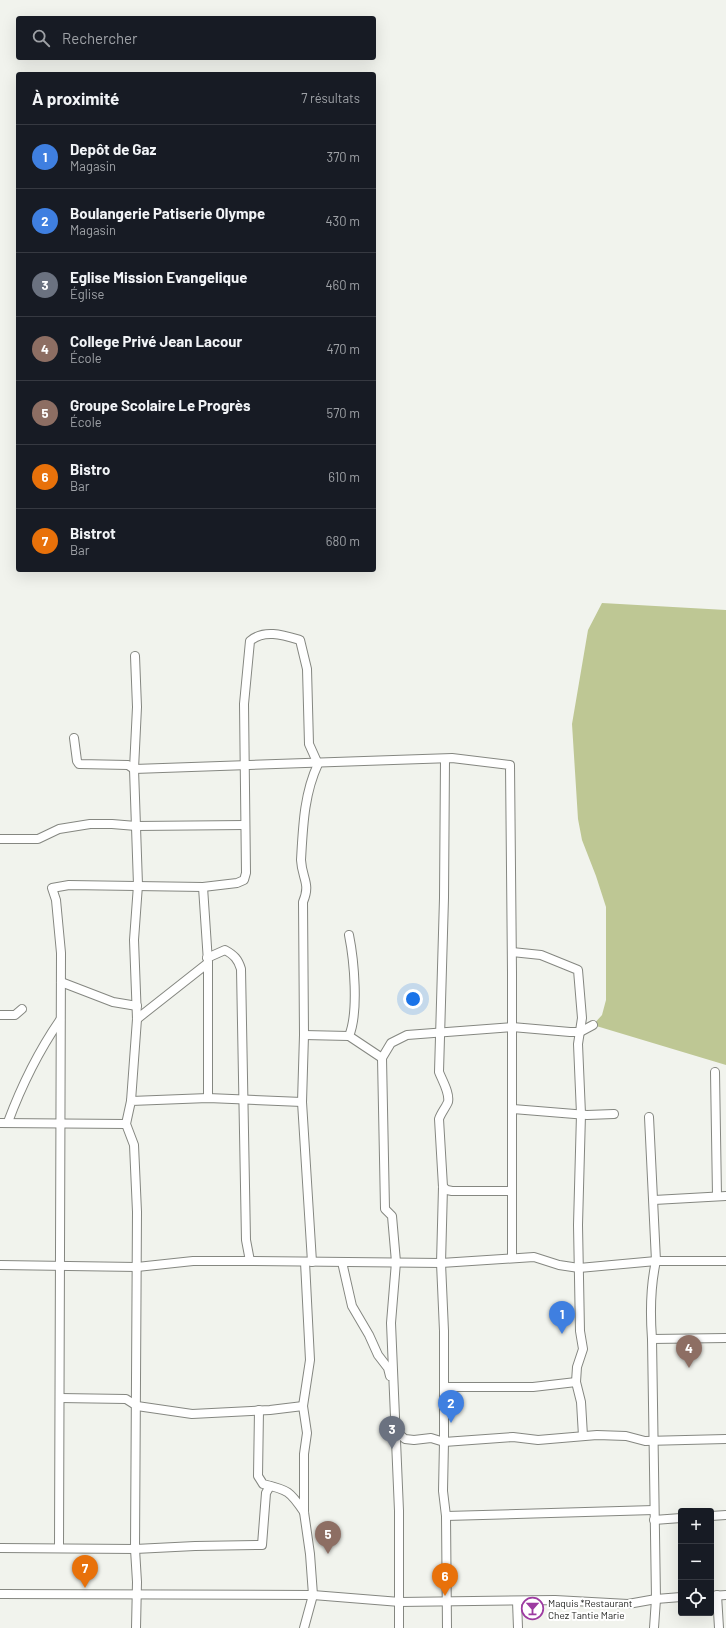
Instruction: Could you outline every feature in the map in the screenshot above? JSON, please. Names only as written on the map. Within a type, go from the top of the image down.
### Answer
[{"type":"street","points":[[59,1548],[59,1122],[61,953],[56,900],[52,888],[69,885],[203,886],[237,883],[244,880],[246,873],[244,704],[250,641],[255,636],[264,634],[283,634],[300,640],[307,669],[309,744],[318,764],[306,797],[301,869],[308,888],[303,902],[304,1035],[302,1102],[309,1262],[310,1360],[303,1406],[307,1433],[304,1454],[304,1512],[310,1554],[313,1595],[304,1628]]},
{"type":"street","points":[[135,656],[137,708],[134,769],[138,886],[134,940],[137,1019],[131,1100],[126,1124],[134,1145],[136,1175],[136,1628]]},
{"type":"street","points":[[74,738],[76,761],[79,764],[128,765],[134,769],[244,766],[279,763],[318,764],[445,759],[510,765],[513,1109],[512,1257]]},
{"type":"street","points":[[445,759],[439,1072],[448,1095],[448,1103],[442,1109],[439,1119],[443,1187],[441,1263],[444,1387],[443,1491],[446,1516],[447,1628]]},
{"type":"street","points":[[0,839],[38,839],[59,829],[90,824],[136,826],[245,825]]},
{"type":"street","points":[[203,886],[208,960],[208,1098]]},
{"type":"street","points":[[349,935],[353,955],[355,1010],[349,1036]]},
{"type":"street","points":[[137,1019],[208,960],[225,950],[233,954],[239,961],[241,969],[246,1240],[250,1261]]},
{"type":"street","points":[[512,952],[540,955],[578,970],[582,1018],[578,1044],[581,1114],[579,1268],[580,1331],[583,1349],[576,1382],[581,1402],[583,1436]]},
{"type":"street","points":[[61,982],[113,1002],[137,1006]]},
{"type":"street","points":[[0,1015],[15,1015],[22,1009]]},
{"type":"street","points":[[60,1020],[45,1042],[4,1122],[126,1124]]},
{"type":"street","points":[[399,1628],[399,1511],[391,1323],[396,1262],[392,1216],[386,1209],[382,1058],[391,1043],[407,1035],[512,1027],[557,1032],[580,1032],[593,1025]]},
{"type":"street","points":[[304,1035],[349,1036],[382,1058]]},
{"type":"street","points":[[715,1072],[717,1196]]},
{"type":"street","points":[[131,1100],[208,1098],[302,1102]]},
{"type":"street","points":[[513,1109],[581,1114],[614,1114]]},
{"type":"street","points":[[650,1117],[656,1261],[650,1305],[652,1339],[656,1599],[654,1628]]},
{"type":"street","points":[[443,1187],[452,1191],[512,1191]]},
{"type":"street","points":[[654,1200],[726,1196]]},
{"type":"street","points":[[0,1265],[136,1267],[193,1261],[441,1263],[512,1257],[534,1257],[559,1265],[579,1268],[656,1261],[726,1262]]},
{"type":"street","points":[[342,1262],[352,1306],[369,1335],[378,1355],[388,1368],[393,1386]]},
{"type":"street","points":[[652,1339],[726,1338]]},
{"type":"street","points":[[444,1387],[533,1387],[576,1382]]},
{"type":"street","points":[[60,1398],[126,1399],[137,1406],[192,1414],[303,1406]]},
{"type":"street","points":[[259,1410],[258,1476],[263,1484],[283,1489],[292,1494],[304,1512]]},
{"type":"street","points":[[395,1425],[399,1434],[405,1439],[414,1440],[430,1438],[444,1442],[513,1437],[538,1440],[583,1436],[626,1436],[645,1441],[726,1439]]},
{"type":"street","points":[[0,1548],[135,1549],[195,1546],[262,1546],[266,1493],[270,1486]]},
{"type":"street","points":[[446,1516],[654,1510]]},
{"type":"street","points":[[714,1516],[726,1514]]},
{"type":"street","points":[[654,1520],[678,1518]]},
{"type":"street","points":[[0,1594],[313,1595],[400,1602],[447,1603],[555,1600],[628,1604],[656,1599],[678,1597]]},
{"type":"street","points":[[718,1595],[719,1628]]},
{"type":"street","points":[[517,1601],[518,1628]]},
{"type":"green space","points":[[602,603],[726,610],[726,1065],[593,1025],[602,1015],[606,1000],[606,907],[582,840],[578,819],[572,724],[588,630]]},
{"type":"place","name":"Depôt de Gaz","points":[[562,1334]]},
{"type":"place","name":"College Privé Jean Lacour","points":[[689,1368]]},
{"type":"place","name":"Boulangerie Patiserie Olympe","points":[[451,1423]]},
{"type":"place","name":"Eglise Mission Evangelique","points":[[392,1449]]},
{"type":"place","name":"Groupe Scolaire Le Progrès","points":[[328,1554]]},
{"type":"place","name":"Bistrot","points":[[85,1588]]},
{"type":"place","name":"Bistro","points":[[445,1596]]},
{"type":"place","name":"Maquis *Restaurant Chez Tantie Marie","points":[[533,1609]]}]
